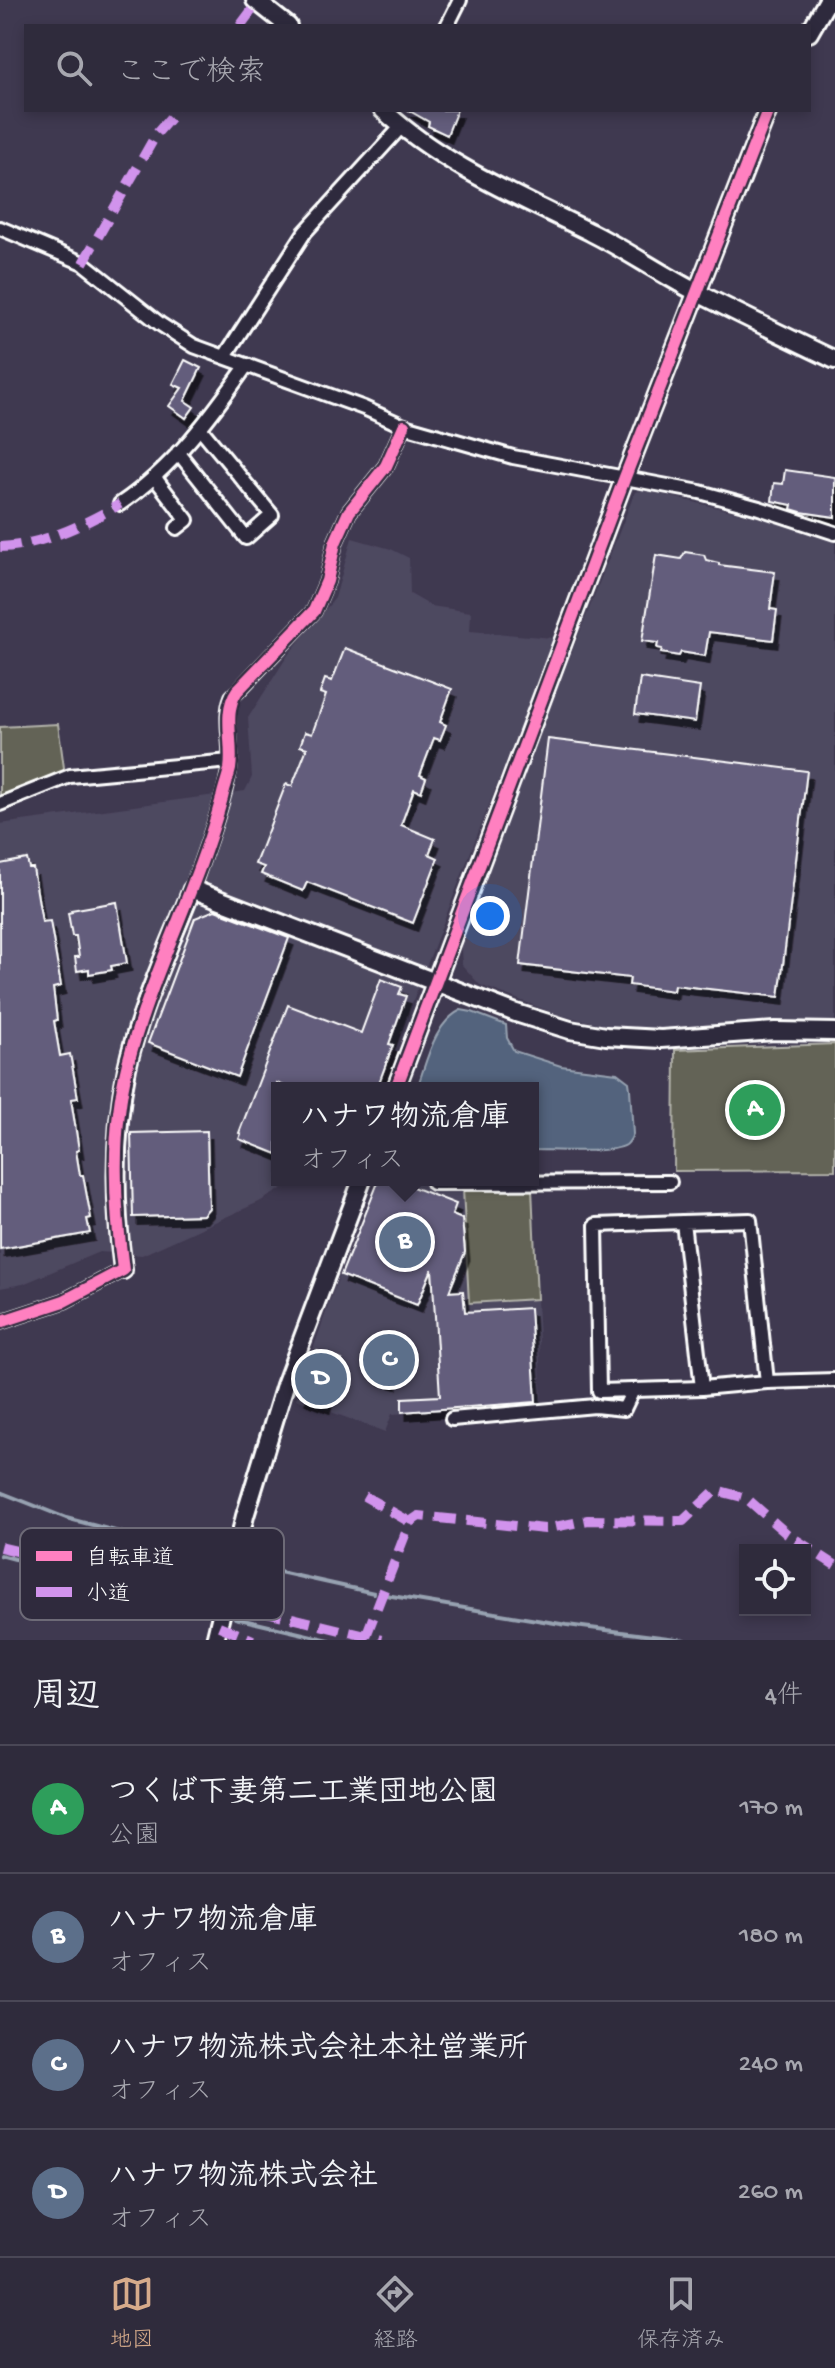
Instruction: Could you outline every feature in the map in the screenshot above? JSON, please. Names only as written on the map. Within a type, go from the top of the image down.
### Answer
[{"type":"street","points":[[255,0],[285,24]]},
{"type":"street","points":[[448,24],[460,0]]},
{"type":"street","points":[[811,30],[828,0]]},
{"type":"street","points":[[398,1082],[625,477],[767,112]]},
{"type":"street","points":[[225,356],[305,232],[393,116],[448,158],[497,186],[595,234],[696,292],[835,360]]},
{"type":"street","points":[[0,228],[83,263],[160,324],[194,346],[364,408],[404,426],[513,457],[700,492],[835,533]]},
{"type":"street","points":[[120,504],[155,478],[200,428],[247,365]]},
{"type":"street","points":[[0,1322],[64,1301],[123,1270],[116,1206],[115,1154],[128,1065],[146,1004],[216,820],[230,761],[229,708],[232,697],[314,611],[327,581],[335,543],[349,512],[386,466],[404,426]]},
{"type":"street","points":[[178,452],[246,538],[272,515],[200,428]]},
{"type":"street","points":[[155,478],[187,520],[177,528]]},
{"type":"street","points":[[0,804],[70,776],[230,761]]},
{"type":"street","points":[[192,889],[570,1030],[606,1036],[661,1039],[775,1031],[835,1032]]},
{"type":"street","points":[[539,1183],[670,1182]]},
{"type":"street","points":[[242,1528],[285,1385],[360,1186]]},
{"type":"street","points":[[767,1382],[750,1220],[596,1225],[599,1391],[835,1380]]},
{"type":"street","points":[[683,1222],[702,1388]]},
{"type":"street","points":[[452,1419],[595,1406],[624,1409],[633,1390]]},
{"type":"street","points":[[215,1640],[220,1620]]},
{"type":"shaded area","points":[[643,490],[782,523],[821,538],[835,538],[835,1024],[704,1030],[625,1029],[559,1015],[480,985],[462,965],[460,936],[635,492]]},
{"type":"shaded area","points":[[352,538],[391,549],[409,558],[410,594],[431,606],[471,612],[470,631],[554,638],[381,1082],[271,1082],[271,1186],[287,1186],[259,1202],[142,1255],[99,1252],[23,1284],[0,1288],[0,824],[245,791],[252,777],[248,718],[288,655],[335,598]]},
{"type":"shaded area","points":[[376,1186],[463,1189],[469,1303],[537,1299],[542,1404],[392,1414],[385,1432],[296,1399],[334,1289]]},
{"type":"green space","points":[[58,724],[65,775],[0,796],[0,727]]},
{"type":"green space","points":[[835,1044],[835,1170],[674,1171],[675,1050]]},
{"type":"green space","points":[[532,1188],[537,1299],[469,1303],[463,1189]]},
{"type":"water","points":[[461,1010],[506,1025],[507,1038],[514,1051],[561,1066],[617,1073],[629,1082],[633,1134],[629,1142],[608,1150],[539,1150],[539,1082],[419,1082],[438,1033]]},
{"type":"building","points":[[412,112],[456,112],[447,135],[428,126],[429,122]]},
{"type":"building","points":[[185,360],[201,368],[185,401],[194,407],[186,418],[169,406],[182,388],[173,384]]},
{"type":"building","points":[[785,470],[835,477],[835,517],[801,512],[791,509],[792,505],[772,501],[774,483],[783,484]]},
{"type":"building","points":[[685,552],[704,555],[706,560],[719,565],[775,572],[770,609],[777,610],[773,640],[709,632],[705,656],[661,653],[658,643],[642,641],[656,555],[681,559]]},
{"type":"building","points":[[345,648],[452,689],[440,722],[446,725],[440,740],[434,738],[420,775],[426,778],[421,792],[414,789],[401,825],[435,839],[429,854],[438,858],[413,923],[307,882],[303,891],[261,874],[264,867],[255,864],[286,784],[292,786],[307,748],[300,746],[305,732],[312,734],[326,695],[320,693],[325,679],[332,681]]},
{"type":"building","points":[[640,678],[700,687],[695,722],[635,714]]},
{"type":"building","points":[[548,739],[807,771],[779,997],[674,985],[673,991],[629,985],[630,978],[520,965]]},
{"type":"building","points":[[27,859],[29,868],[33,868],[42,922],[50,921],[61,986],[53,988],[57,1020],[54,1021],[60,1056],[70,1054],[78,1098],[71,1099],[80,1175],[83,1175],[91,1218],[87,1219],[90,1233],[0,1249],[0,864]]},
{"type":"building","points":[[117,902],[127,963],[111,966],[112,970],[89,974],[89,969],[77,971],[76,936],[72,936],[68,913]]},
{"type":"building","points":[[215,910],[289,938],[237,1077],[148,1043],[195,918]]},
{"type":"building","points":[[381,979],[402,987],[399,994],[406,996],[379,1082],[271,1082],[271,1152],[239,1139],[288,1005],[361,1033]]},
{"type":"building","points":[[207,1131],[209,1208],[203,1215],[133,1217],[131,1133]]},
{"type":"building","points":[[377,1186],[410,1186],[456,1204],[452,1215],[462,1219],[465,1252],[449,1292],[463,1291],[465,1312],[530,1308],[536,1402],[402,1412],[402,1398],[440,1396],[432,1269],[417,1305],[341,1275]]},
{"type":"building","points":[[384,1338],[402,1343],[392,1381],[374,1376]]},
{"type":"building","points":[[317,1351],[342,1360],[325,1405],[301,1396]]},
{"type":"waterway","points":[[0,1492],[66,1518],[104,1528]]},
{"type":"waterway","points":[[0,1555],[20,1560]]},
{"type":"waterway","points":[[284,1573],[374,1593]]},
{"type":"waterway","points":[[386,1595],[567,1625],[684,1640]]},
{"type":"waterway","points":[[244,1620],[329,1640]]},
{"type":"marked path","points":[[242,24],[258,2]]},
{"type":"marked path","points":[[83,263],[157,133],[175,112]]},
{"type":"marked path","points":[[0,547],[31,543],[62,533],[120,504]]},
{"type":"marked path","points":[[366,1636],[410,1522],[419,1516],[545,1529],[588,1520],[683,1521],[716,1490],[746,1498],[787,1534],[835,1565]]},
{"type":"marked path","points":[[364,1496],[410,1522]]},
{"type":"marked path","points":[[0,1547],[20,1552]]},
{"type":"marked path","points":[[284,1616],[382,1640]]},
{"type":"marked path","points":[[219,1626],[253,1640]]},
{"type":"cycle path","points":[[398,1082],[625,477],[767,112]]},
{"type":"cycle path","points":[[0,1322],[64,1301],[123,1270],[116,1166],[123,1088],[138,1029],[222,798],[230,769],[229,718],[233,699],[237,691],[314,611],[327,581],[335,543],[349,512],[386,466],[404,426]]},
{"type":"place","name":"つくば下妻第二工業団地公園","points":[[755,1110]]},
{"type":"place","name":"ハナワ物流倉庫","points":[[405,1242]]},
{"type":"place","name":"ハナワ物流株式会社本社営業所","points":[[389,1360]]},
{"type":"place","name":"ハナワ物流株式会社","points":[[321,1379]]}]
